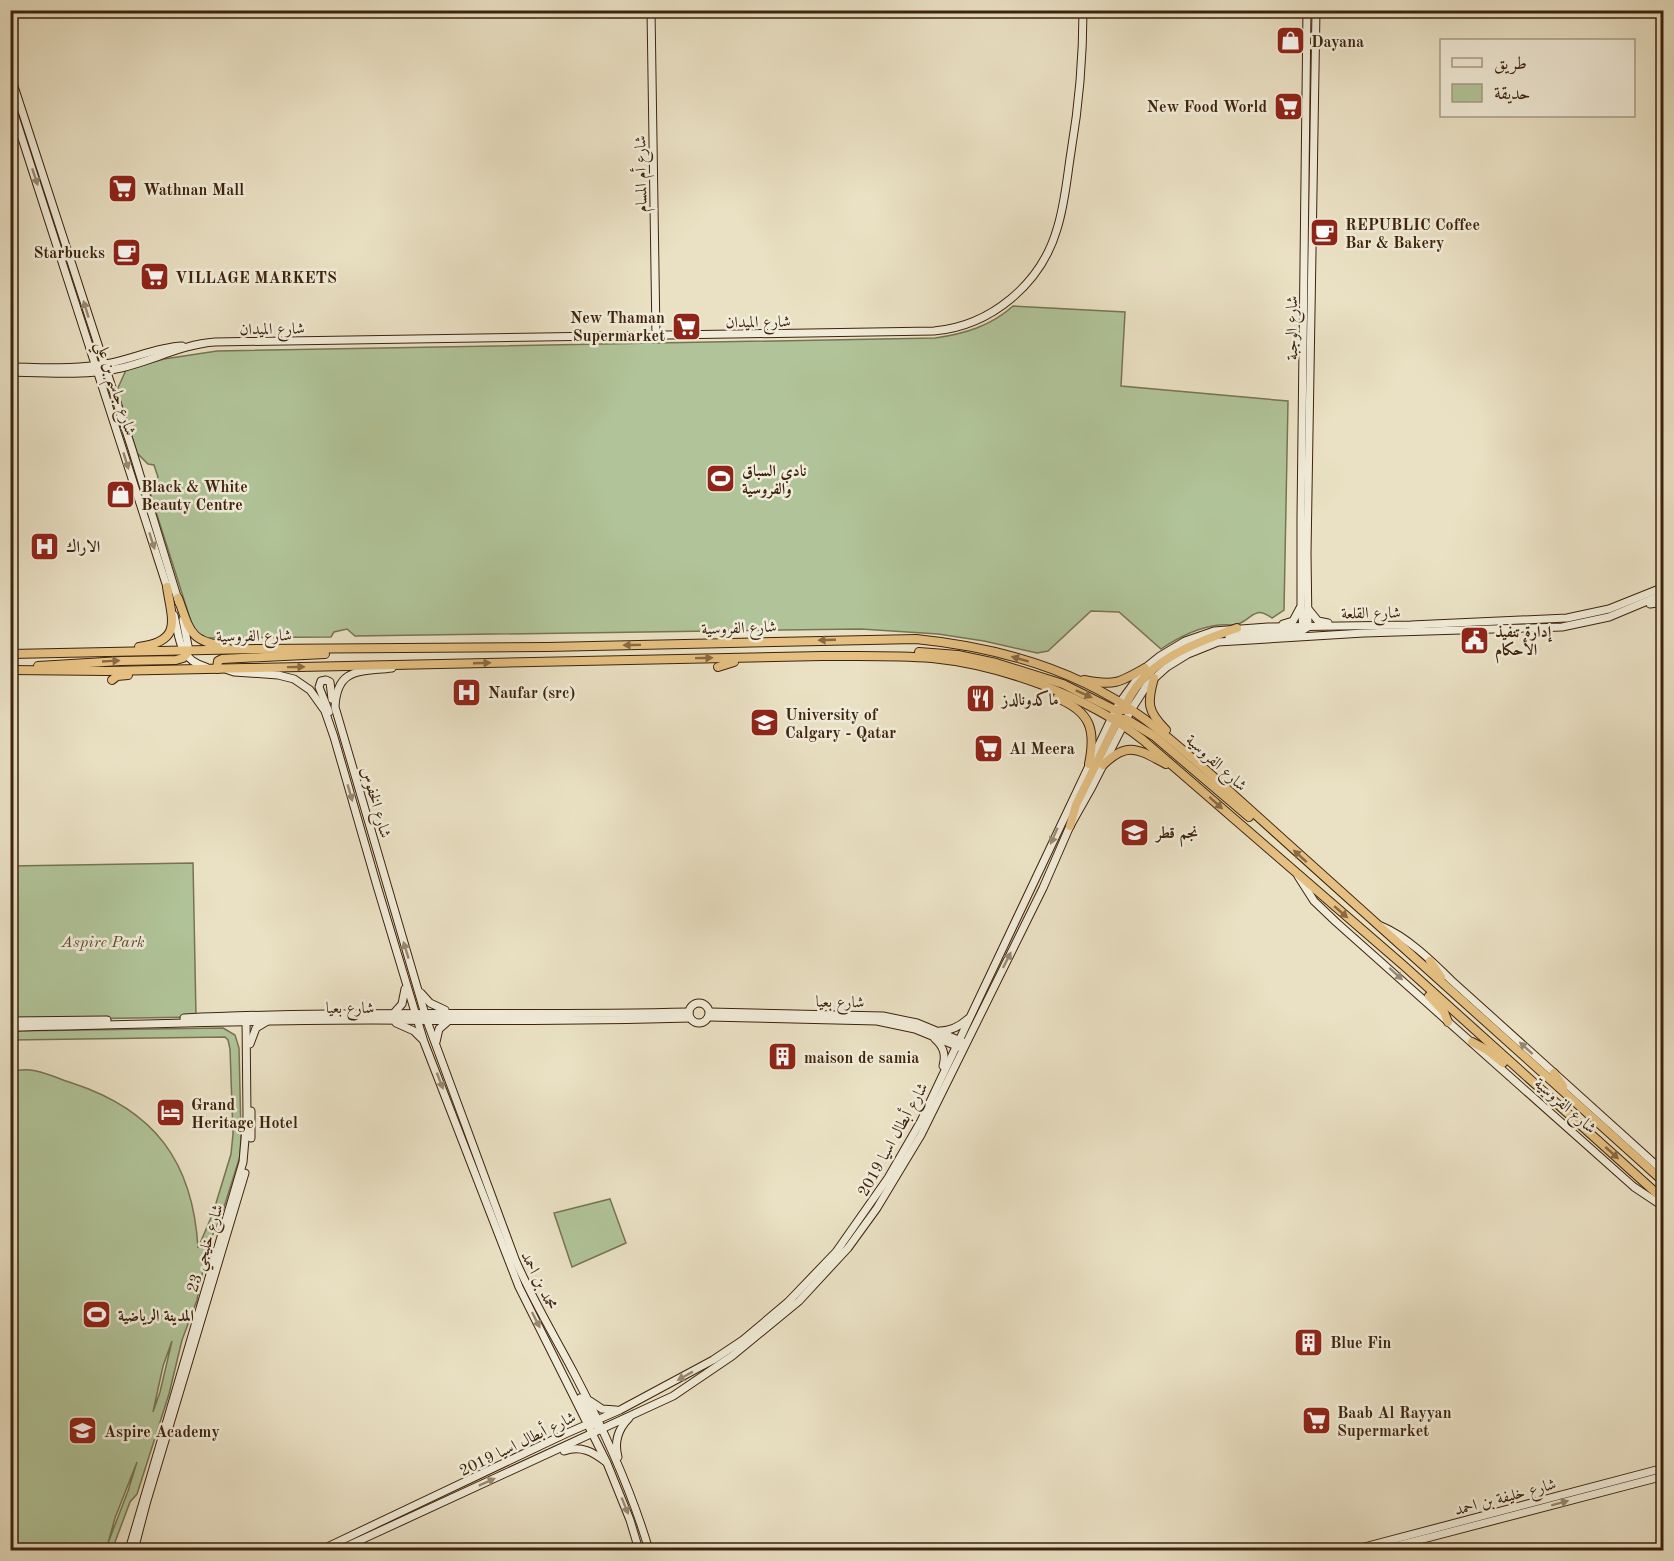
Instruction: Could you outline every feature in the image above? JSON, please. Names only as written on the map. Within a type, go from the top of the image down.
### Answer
[{"type":"highway","points":[[97,652],[152,645],[164,640],[169,634],[172,623],[167,586]]},
{"type":"highway","points":[[178,598],[189,628],[196,638],[206,643],[257,649]]},
{"type":"highway","points":[[1070,826],[1080,798],[1121,714],[1149,674],[1170,657],[1195,644],[1237,628]]},
{"type":"highway","name":"شارع الفروسية","points":[[10,654],[186,653],[257,649],[547,647],[916,639],[973,646],[1020,658],[1075,678],[1121,714],[1207,771],[1664,1182]]},
{"type":"highway","points":[[218,669],[218,660],[222,659],[299,656],[366,649]]},
{"type":"highway","points":[[886,657],[908,652],[937,652],[996,663],[1063,684],[1121,714],[1154,736],[1255,822],[1270,829]]},
{"type":"highway","points":[[10,670],[60,664],[176,660],[186,653]]},
{"type":"highway","points":[[718,667],[729,662],[794,660],[822,656]]},
{"type":"highway","name":"شارع الفروسية","points":[[10,670],[218,669],[549,660],[822,656],[921,658],[956,662],[1037,683],[1074,699],[1121,714],[1173,765],[1408,970],[1664,1200]]},
{"type":"highway","points":[[956,662],[971,669],[1030,686],[1077,709],[1088,722],[1092,732],[1093,741],[1089,764]]},
{"type":"highway","points":[[1075,678],[1097,683],[1117,683],[1145,668]]},
{"type":"highway","points":[[112,680],[117,676],[160,669]]},
{"type":"highway","points":[[1155,678],[1149,700],[1154,716],[1207,771]]},
{"type":"highway","points":[[1103,765],[1120,752],[1130,749],[1142,751],[1165,764],[1173,765]]},
{"type":"highway","points":[[1430,961],[1438,975],[1490,1026]]},
{"type":"highway","points":[[1408,970],[1444,1012],[1448,1022]]},
{"type":"highway","points":[[1472,1041],[1487,1050],[1527,1083],[1540,1089]]},
{"type":"highway","points":[[1554,1073],[1564,1088],[1606,1127],[1615,1140]]},
{"type":"street","name":"شارع أم المسام","points":[[651,10],[656,336]]},
{"type":"street","name":"شارع الميدان","points":[[105,368],[162,348],[215,342],[942,330],[978,318],[1009,301],[1027,284],[1048,252],[1057,230],[1077,114],[1083,10]]},
{"type":"street","name":"شارع الوجبة","points":[[1305,628],[1308,10]]},
{"type":"street","name":"شارع الوجبة","points":[[1304,605],[1314,10]]},
{"type":"street","name":"شارع جاسم بن علي","points":[[10,74],[105,368],[106,386],[184,641]]},
{"type":"street","name":"شارع جاسم بن علي","points":[[10,101],[90,352],[96,369],[106,386],[178,598],[186,653]]},
{"type":"street","name":"شارع الميدان","points":[[105,368],[121,368],[192,346]]},
{"type":"street","points":[[79,370],[87,362],[90,352]]},
{"type":"street","points":[[100,354],[128,359]]},
{"type":"street","points":[[10,367],[79,370],[106,386],[121,368]]},
{"type":"street","points":[[10,372],[105,368]]},
{"type":"street","name":"شارع القلعة","points":[[1121,714],[1145,668],[1165,652],[1196,636],[1214,631],[1237,628],[1305,628],[1567,618],[1609,609],[1664,587]]},
{"type":"street","name":"شارع القلعة","points":[[1121,714],[1155,678],[1181,658],[1218,642],[1364,633],[1562,627],[1597,620],[1664,594]]},
{"type":"street","points":[[1628,609],[1664,602]]},
{"type":"street","points":[[1268,627],[1293,621],[1304,605],[1312,616],[1324,623],[1372,625]]},
{"type":"street","points":[[1218,642],[1244,634],[1305,628],[1320,637],[1322,632],[1365,628],[1372,625]]},
{"type":"street","points":[[186,653],[199,665],[218,669]]},
{"type":"street","points":[[335,707],[337,688],[350,675],[424,665]]},
{"type":"street","name":"شارع الخفوس","points":[[218,669],[278,675],[300,682],[322,705],[334,737]]},
{"type":"street","name":"شارع الخفوس","points":[[414,1013],[334,737],[326,702],[319,687],[319,683],[323,680],[328,680],[331,684],[335,707],[424,1013]]},
{"type":"street","name":"شارع أبطال اسيا 2019","points":[[321,1551],[565,1434],[633,1415],[673,1396],[732,1356],[799,1301],[820,1280],[861,1230],[897,1177],[921,1135],[973,1012],[1089,764],[1121,714]]},
{"type":"street","name":"شارع أبطال اسيا 2019","points":[[339,1551],[536,1460],[620,1410],[713,1360],[743,1340],[788,1302],[817,1273],[870,1207],[921,1121],[1043,888],[1070,826],[1103,765],[1121,714]]},
{"type":"street","name":"شارع الفروسية","points":[[1297,873],[1314,901],[1633,1186],[1646,1197],[1664,1207]]},
{"type":"street","name":"شارع الفروسية","points":[[1375,923],[1399,934],[1664,1172]]},
{"type":"street","points":[[394,1013],[404,1001],[405,980]]},
{"type":"street","points":[[415,984],[430,1003],[439,1009],[456,1013]]},
{"type":"street","points":[[700,1002],[706,1005],[709,1015],[701,1023],[695,1022],[690,1015],[694,1004],[700,1002]]},
{"type":"street","points":[[938,1031],[955,1028],[973,1012]]},
{"type":"street","name":"شارع بعيا","points":[[10,1027],[394,1013],[690,1015]]},
{"type":"street","name":"محمد بن احمد","points":[[414,1013],[519,1287],[576,1399],[596,1426],[622,1474],[649,1551]]},
{"type":"street","name":"محمد بن احمد","points":[[424,1013],[519,1269],[588,1400],[607,1463],[630,1520],[639,1551]]},
{"type":"street","name":"شارع بعيا","points":[[138,1022],[234,1022],[248,1019],[268,1022],[447,1022],[690,1015]]},
{"type":"street","name":"شارع بعيا","points":[[709,1015],[883,1016],[908,1020],[938,1031],[961,1045]]},
{"type":"street","name":"شارع بعيا","points":[[709,1015],[747,1020],[878,1021],[961,1045]]},
{"type":"street","name":"شارع خليجي 23","points":[[129,1551],[243,1162],[249,1095],[248,1019]]},
{"type":"street","name":"شارع بعيا","points":[[10,1021],[91,1023]]},
{"type":"street","points":[[384,1021],[410,1028],[424,1042]]},
{"type":"street","points":[[234,1022],[241,1026],[248,1043]]},
{"type":"street","points":[[248,1043],[256,1028],[268,1022]]},
{"type":"street","points":[[436,1045],[439,1029],[447,1022]]},
{"type":"street","points":[[921,1121],[923,1111],[945,1061],[941,1045],[928,1034]]},
{"type":"street","points":[[554,1356],[562,1362],[596,1426],[642,1404],[658,1390]]},
{"type":"street","points":[[565,1434],[574,1428],[579,1420],[576,1399]]},
{"type":"street","points":[[588,1400],[606,1410],[620,1410]]},
{"type":"street","points":[[622,1474],[616,1451],[617,1435],[623,1424],[633,1415]]},
{"type":"street","points":[[536,1460],[575,1448],[592,1452],[607,1463]]},
{"type":"street","name":"شارع خليفة بن احمد","points":[[1353,1551],[1664,1468]]},
{"type":"street","name":"شارع خليفة بن احمد","points":[[1381,1551],[1664,1476]]},
{"type":"street","name":"شارع خليجي 23","points":[[134,1551],[144,1503]]},
{"type":"green space","name":"نادي السباق والفروسية","points":[[1013,306],[1125,312],[1121,386],[1288,401],[1284,610],[1272,618],[1266,614],[1257,613],[1238,624],[1196,630],[1161,649],[1119,612],[1091,611],[1048,651],[1037,653],[938,634],[861,629],[355,636],[347,629],[334,632],[331,637],[207,638],[194,631],[151,496],[152,486],[158,477],[154,465],[148,464],[137,453],[117,390],[126,370],[164,359],[217,351],[935,338],[977,328],[996,319]]},
{"type":"green space","name":"Aspire Park","points":[[193,863],[196,1017],[11,1020],[11,866]]},
{"type":"green space","name":"المدينة الرياضية","points":[[223,1028],[235,1035],[239,1048],[240,1156],[221,1217],[208,1245],[197,1300],[182,1340],[169,1394],[137,1494],[130,1502],[112,1550],[11,1550],[11,1072],[35,1071],[101,1094],[126,1108],[147,1124],[164,1143],[178,1165],[195,1217],[198,1248],[213,1213],[231,1154],[233,1134],[230,1049],[225,1037],[11,1040],[11,1031]],"holes":[[[172,1341],[160,1392],[153,1412],[163,1366]],[[137,1462],[128,1491],[108,1543],[115,1518]]]},
{"type":"green space","points":[[610,1199],[626,1243],[572,1267],[554,1213]]},
{"type":"place","name":"Dayana","points":[[1290,41]]},
{"type":"place","name":"New Food World","points":[[1288,106]]},
{"type":"place","name":"Wathnan Mall","points":[[122,189]]},
{"type":"place","name":"REPUBLIC Coffee Bar & Bakery","points":[[1324,233]]},
{"type":"place","name":"Starbucks","points":[[126,252]]},
{"type":"place","name":"VILLAGE MARKETS","points":[[154,277]]},
{"type":"place","name":"New Thaman Supermarket","points":[[686,326]]},
{"type":"place","name":"نادي السباق والفروسية","points":[[721,479]]},
{"type":"place","name":"Black & White Beauty Centre","points":[[120,495]]},
{"type":"place","name":"الاراك","points":[[45,546]]},
{"type":"place","name":"إدارة تنفيذ الأحكام","points":[[1474,640]]},
{"type":"place","name":"Naufar (src)","points":[[467,692]]},
{"type":"place","name":"ماكدونالدز","points":[[981,699]]},
{"type":"place","name":"University of Calgary - Qatar","points":[[764,723]]},
{"type":"place","name":"Al Meera","points":[[988,748]]},
{"type":"place","name":"نجم قطر","points":[[1135,832]]},
{"type":"place","name":"maison de samia","points":[[783,1057]]},
{"type":"place","name":"Grand Heritage Hotel","points":[[170,1113]]},
{"type":"place","name":"المدينة الرياضية","points":[[97,1315]]},
{"type":"place","name":"Blue Fin","points":[[1309,1342]]},
{"type":"place","name":"Baab Al Rayyan Supermarket","points":[[1316,1421]]},
{"type":"place","name":"Aspire Academy","points":[[83,1431]]}]
